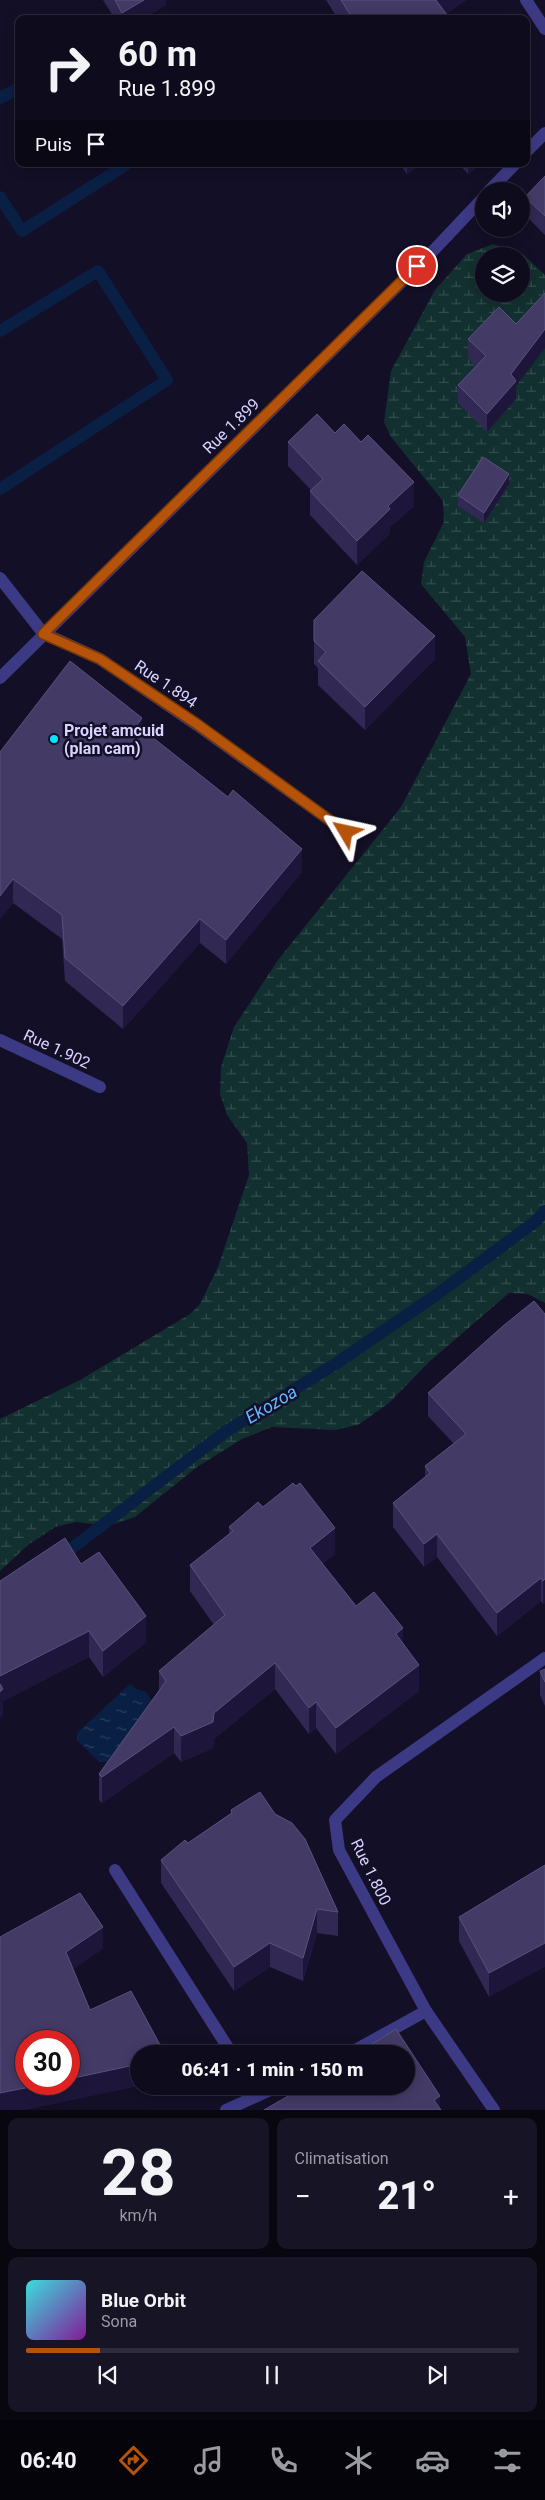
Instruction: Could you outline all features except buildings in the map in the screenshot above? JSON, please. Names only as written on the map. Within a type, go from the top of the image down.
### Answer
[{"type":"street","points":[[526,0],[545,29]]},
{"type":"street","points":[[530,148],[545,132]]},
{"type":"street","points":[[498,182],[512,167]]},
{"type":"street","name":"Rue 1.899","points":[[0,678],[424,260],[475,206]]},
{"type":"street","name":"Rue 1.894","points":[[0,578],[43,634],[100,659],[197,724],[346,832]]},
{"type":"street","name":"Rue 1.902","points":[[0,1040],[100,1087]]},
{"type":"street","name":"Rue 1.800","points":[[494,2110],[426,2011],[339,1850],[335,1820],[376,1777],[545,1658]]},
{"type":"street","points":[[115,1870],[226,2045]]},
{"type":"street","points":[[364,2045],[426,2011]]},
{"type":"street","points":[[226,2110],[248,2095]]},
{"type":"green space","points":[[493,244],[501,247],[485,247]]},
{"type":"green space","points":[[475,251],[475,302],[530,302],[530,261],[545,275],[545,1303],[528,1294],[509,1293],[429,1362],[389,1403],[358,1425],[335,1430],[272,1427],[242,1439],[197,1467],[135,1517],[108,1526],[76,1522],[55,1527],[28,1545],[0,1571],[0,1419],[80,1380],[190,1314],[200,1304],[218,1267],[249,1175],[247,1143],[227,1115],[220,1094],[221,1067],[234,1027],[278,960],[401,807],[471,674],[465,637],[421,584],[424,562],[444,522],[443,501],[391,437],[384,422],[391,371],[435,290],[467,254]]},
{"type":"water","points":[[130,1684],[136,1689],[146,1692],[159,1711],[107,1762],[99,1762],[77,1740],[77,1733]]},
{"type":"waterway","points":[[0,98],[15,90]]},
{"type":"waterway","points":[[0,197],[22,231],[122,167]]},
{"type":"waterway","points":[[0,331],[98,271],[167,380],[0,489]]},
{"type":"waterway","name":"Ekozoa","points":[[59,1558],[225,1432],[337,1363],[439,1293],[536,1221],[545,1211]]},
{"type":"place","name":"Projet amcuid (plan cam)","points":[[54,739]]},
{"type":"route","points":[[346,832],[197,724],[100,659],[43,634],[417,266]]}]
